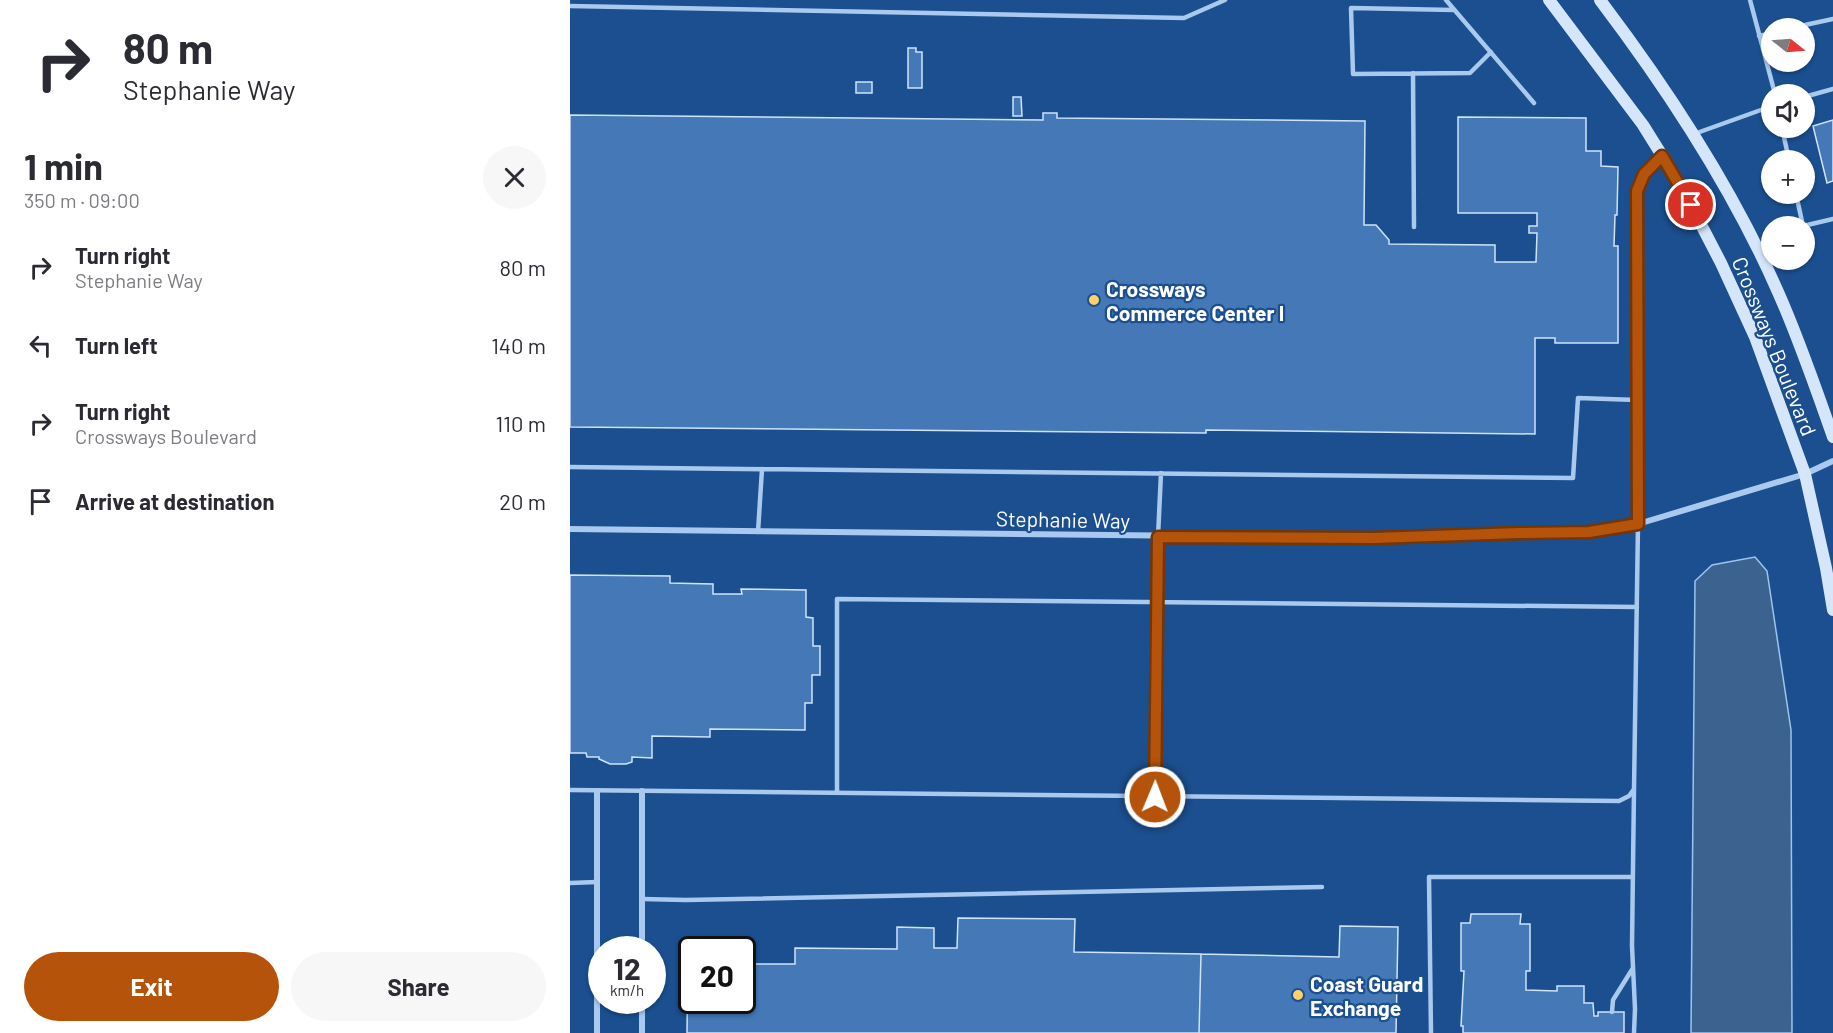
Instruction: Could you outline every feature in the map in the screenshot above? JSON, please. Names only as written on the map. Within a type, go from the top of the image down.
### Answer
[{"type":"street","name":"Crossways Boulevard","points":[[1549,0],[1643,125],[1681,186],[1719,259],[1755,337],[1804,474],[1826,568],[1833,610]]},
{"type":"street","name":"Crossways Boulevard","points":[[1600,0],[1640,52],[1694,134],[1742,218],[1778,292],[1833,437]]},
{"type":"street","name":"Stephanie Way","points":[[570,529],[1374,538],[1589,532],[1638,524],[1804,474],[1833,461]]},
{"type":"street","points":[[597,791],[597,1033]]},
{"type":"street","points":[[642,791],[642,936]]},
{"type":"street","points":[[642,1014],[642,1033]]},
{"type":"lane","points":[[570,6],[1184,18],[1226,0]]},
{"type":"lane","points":[[1446,0],[1534,103]]},
{"type":"lane","points":[[1750,0],[1772,84]]},
{"type":"lane","points":[[1454,10],[1350,9],[1353,74],[1470,73],[1491,52]]},
{"type":"lane","points":[[1815,23],[1833,19]]},
{"type":"lane","points":[[1413,73],[1414,227]]},
{"type":"lane","points":[[1815,94],[1833,89]]},
{"type":"lane","points":[[1694,134],[1761,110]]},
{"type":"lane","points":[[1634,1033],[1632,877],[1638,524],[1637,191],[1644,174],[1662,156]]},
{"type":"lane","points":[[1798,204],[1803,226],[1833,219]]},
{"type":"lane","points":[[570,467],[1573,477],[1578,398],[1637,400]]},
{"type":"lane","points":[[758,532],[762,469]]},
{"type":"lane","points":[[1155,797],[1158,537],[1161,473]]},
{"type":"lane","points":[[837,794],[837,599],[1637,607]]},
{"type":"lane","points":[[570,790],[1603,802],[1619,801],[1629,796],[1634,789],[1634,781]]},
{"type":"lane","points":[[1431,1033],[1429,877],[1632,877]]},
{"type":"lane","points":[[570,883],[597,882]]},
{"type":"lane","points":[[642,899],[1322,887]]},
{"type":"lane","points":[[1612,1012],[1613,1000],[1633,968]]},
{"type":"water","points":[[1755,557],[1767,571],[1791,730],[1792,1033],[1691,1033],[1695,581],[1712,565]]},
{"type":"building","points":[[908,48],[916,48],[916,52],[922,52],[922,88],[908,88]]},
{"type":"building","points":[[856,82],[872,82],[872,93],[856,93]]},
{"type":"building","points":[[1013,97],[1021,97],[1022,116],[1013,116]]},
{"type":"building","name":"Crossways Commerce Center I","points":[[1043,113],[1057,113],[1057,118],[1365,121],[1364,225],[1376,225],[1389,240],[1389,244],[1495,245],[1495,262],[1536,262],[1537,233],[1529,233],[1529,226],[1537,226],[1537,213],[1458,213],[1458,117],[1586,118],[1586,151],[1601,151],[1601,166],[1618,167],[1614,246],[1618,246],[1618,343],[1555,343],[1555,338],[1535,338],[1535,434],[570,427],[570,115],[1043,120]]},
{"type":"building","points":[[1833,120],[1833,181],[1827,183],[1815,134],[1815,125]]},
{"type":"building","points":[[570,575],[670,576],[670,583],[713,584],[713,594],[742,594],[741,589],[806,590],[806,617],[813,618],[813,646],[820,646],[820,675],[812,675],[812,703],[805,703],[805,730],[710,729],[710,737],[652,736],[652,758],[632,757],[632,762],[626,764],[610,764],[599,757],[587,757],[586,753],[570,753]]},
{"type":"building","points":[[1471,914],[1521,914],[1520,924],[1530,924],[1530,971],[1526,971],[1526,990],[1557,991],[1557,986],[1584,986],[1584,1003],[1593,1003],[1594,1016],[1598,1016],[1598,1012],[1624,1012],[1624,1033],[1463,1033],[1463,1026],[1461,1026],[1464,971],[1461,971],[1461,923],[1470,923]]},
{"type":"building","points":[[958,918],[1075,919],[1074,952],[1201,954],[1199,1033],[687,1033],[687,1014],[756,1014],[756,964],[795,964],[795,948],[897,949],[897,927],[934,928],[934,948],[957,948]]},
{"type":"building","name":"Coast Guard Exchange","points":[[1340,926],[1398,927],[1396,1033],[1199,1033],[1201,954],[1339,957]]},
{"type":"place","name":"Crossways Commerce Center I","points":[[1094,300]]},
{"type":"place","name":"Coast Guard Exchange","points":[[1298,995]]},
{"type":"route","points":[[1155,797],[1158,537],[1374,538],[1589,532],[1638,524],[1637,191],[1644,174],[1662,156],[1691,205]]}]
